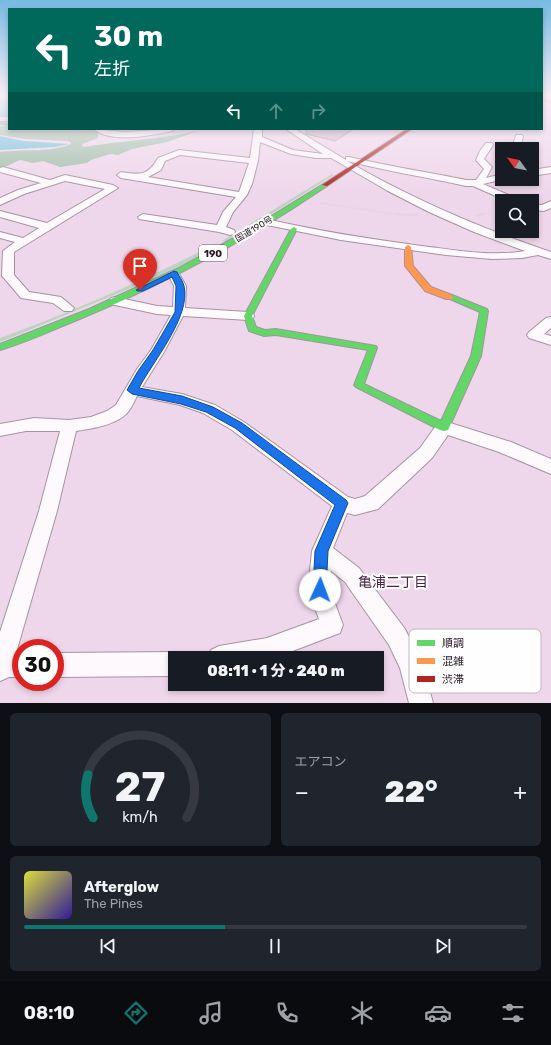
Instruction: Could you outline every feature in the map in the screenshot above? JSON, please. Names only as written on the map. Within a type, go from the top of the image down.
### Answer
[{"type":"main road","name":"国道190号","points":[[0,347],[115,301],[174,274],[208,256],[266,222],[350,163],[394,130]]},
{"type":"main road","name":"国道190号","points":[[332,169],[350,163],[408,130]]},
{"type":"main road","points":[[294,229],[248,316],[252,329],[264,333],[276,332],[372,348],[359,384],[444,427],[476,356],[484,311],[428,289],[409,266],[408,247]]},
{"type":"main road","points":[[54,313],[71,306]]},
{"type":"street","points":[[100,130],[121,135],[164,130]]},
{"type":"street","points":[[292,130],[332,156],[350,163],[444,215],[551,256]]},
{"type":"street","points":[[143,217],[226,232],[228,212],[242,195],[254,161],[258,133],[291,152],[320,157],[332,156]]},
{"type":"street","points":[[518,142],[519,137]]},
{"type":"street","points":[[476,182],[488,169],[488,167],[480,160],[484,151],[490,145]]},
{"type":"street","points":[[140,178],[158,168],[161,160],[179,152],[254,161]]},
{"type":"street","points":[[350,163],[476,182],[495,179]]},
{"type":"street","points":[[3,170],[48,182]]},
{"type":"street","points":[[539,172],[551,170]]},
{"type":"street","points":[[121,175],[242,195]]},
{"type":"street","points":[[0,202],[48,182],[65,178],[113,188],[8,251],[8,276],[25,295],[57,300],[71,306]]},
{"type":"street","points":[[476,182],[501,194]]},
{"type":"street","points":[[539,208],[544,208],[551,204]]},
{"type":"street","points":[[539,210],[551,215]]},
{"type":"street","points":[[0,214],[48,227]]},
{"type":"street","points":[[266,222],[294,229],[408,247],[488,256],[539,252]]},
{"type":"street","points":[[0,235],[24,241]]},
{"type":"street","points":[[0,430],[15,426],[45,423],[68,426],[93,423],[113,415],[122,409],[142,373],[157,352],[179,312],[180,286],[174,274]]},
{"type":"street","points":[[115,301],[157,310],[248,316]]},
{"type":"street","points":[[551,321],[534,335],[551,341]]},
{"type":"street","points":[[132,390],[182,400],[209,409],[238,426],[342,503],[354,507],[370,503],[426,453],[444,427],[505,447],[551,467]]},
{"type":"street","points":[[7,666],[48,511],[68,426]]},
{"type":"street","points":[[256,651],[267,649],[332,625],[320,590],[322,551],[342,503]]},
{"type":"street","points":[[322,551],[352,575],[396,637],[409,662]]},
{"type":"street","points":[[64,665],[168,664]]},
{"type":"street","points":[[418,693],[421,703]]},
{"type":"path","points":[[317,202],[402,215],[444,215]]},
{"type":"green space","points":[[0,128],[8,128],[8,130],[103,130],[98,132],[98,138],[82,144],[83,147],[198,131],[167,142],[132,149],[118,155],[110,154],[91,160],[87,163],[60,167],[43,161],[33,163],[20,160],[0,169],[0,152],[57,148],[72,143],[67,141],[25,139],[0,135]]},
{"type":"green space","points":[[332,174],[334,175],[226,242],[222,241]]},
{"type":"green space","points":[[215,244],[220,246],[160,276],[0,342],[0,338],[109,294]]},
{"type":"water","points":[[0,136],[24,141],[69,144],[55,147],[0,150]]},
{"type":"building","points":[[306,130],[352,130],[335,141],[306,134]]},
{"type":"traffic: fast","points":[[0,347],[92,311],[182,270],[255,230],[325,185]]},
{"type":"traffic: fast","points":[[294,229],[248,316],[252,329],[264,333],[276,332],[373,348],[359,385],[444,427],[476,356],[484,311],[449,297]]},
{"type":"traffic: slow","points":[[408,247],[409,266],[428,289],[449,297]]},
{"type":"traffic: jam","points":[[325,185],[408,130]]},
{"type":"district","name":"亀浦二丁目","points":[[393,582]]},
{"type":"route","points":[[140,290],[174,274],[180,286],[179,312],[157,352],[132,390],[182,400],[209,409],[238,426],[342,503],[322,551],[320,590]]}]
